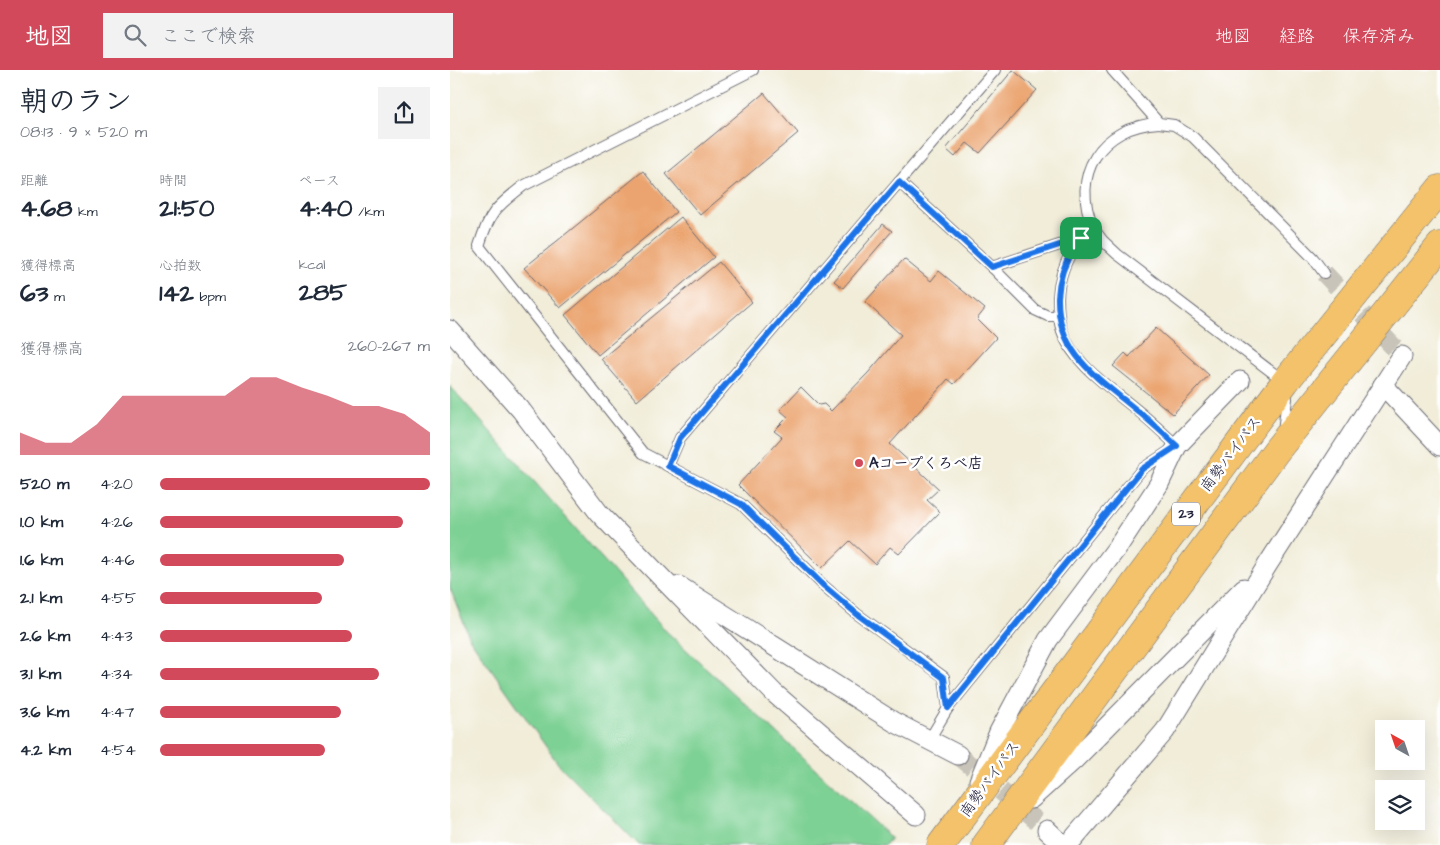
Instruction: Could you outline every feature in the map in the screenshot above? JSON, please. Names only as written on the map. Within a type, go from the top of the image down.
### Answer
[{"type":"highway","name":"南勢バイパス","points":[[941,845],[1285,382],[1440,190]]},
{"type":"highway","name":"23","points":[[992,836],[1276,451],[1440,246]]},
{"type":"street","points":[[450,330],[521,410],[599,513],[774,693],[916,815]]},
{"type":"street","points":[[1068,845],[1164,731],[1268,564],[1402,356]]},
{"type":"street","points":[[969,806],[999,732],[1048,640],[1124,537],[1159,484],[1177,446],[1240,381]]},
{"type":"street","points":[[1383,385],[1440,446]]},
{"type":"street","points":[[992,836],[1074,760],[1268,564]]},
{"type":"street","points":[[653,569],[894,722],[958,755]]},
{"type":"street","points":[[1047,830],[1063,845]]},
{"type":"lane","points":[[753,70],[522,186],[499,206],[486,225],[479,246],[643,454],[741,504],[824,586],[857,614],[944,678],[948,708]]},
{"type":"lane","points":[[668,466],[680,438],[995,70]]},
{"type":"lane","points":[[1112,70],[1159,123]]},
{"type":"lane","points":[[1276,451],[1286,415],[1285,382],[1103,241],[1094,229],[1087,214],[1084,199],[1090,168],[1095,158],[1113,138],[1126,129],[1141,124],[1159,123],[1174,125],[1193,137],[1324,272]]},
{"type":"lane","points":[[899,182],[1036,310],[1048,316],[1059,316]]},
{"type":"lane","points":[[992,267],[1081,238],[1094,229]]},
{"type":"lane","points":[[929,740],[948,708],[1142,469],[1177,446],[1077,357],[1062,331],[1059,316],[1058,287],[1069,254],[1081,238]]},
{"type":"green space","points":[[450,386],[667,632],[891,838],[885,845],[639,845],[559,765],[470,639],[450,588]]},
{"type":"building","points":[[1013,70],[1037,90],[980,153],[967,143],[955,157],[946,149]]},
{"type":"building","points":[[764,93],[798,133],[700,215],[666,174]]},
{"type":"building","points":[[643,171],[676,212],[560,308],[524,268]]},
{"type":"building","points":[[681,217],[714,257],[598,355],[565,315]]},
{"type":"building","points":[[883,224],[892,231],[843,288],[834,281]]},
{"type":"building","points":[[904,259],[931,281],[939,271],[985,309],[977,319],[996,338],[954,384],[948,379],[890,444],[939,489],[927,500],[940,512],[899,554],[890,547],[875,564],[850,541],[822,568],[738,485],[782,437],[774,431],[788,417],[780,410],[801,387],[819,405],[824,404],[831,411],[901,335],[865,302]]},
{"type":"building","points":[[719,262],[752,302],[637,401],[601,359]]},
{"type":"building","points":[[1156,328],[1209,375],[1173,414],[1113,366],[1125,353],[1129,357]]},
{"type":"tunnel","points":[[1324,273],[1402,356]]},
{"type":"tunnel","points":[[958,755],[1047,830]]},
{"type":"place","name":"Aコープくろべ店","points":[[859,463]]},
{"type":"route","points":[[899,182],[992,267],[1081,238],[1069,254],[1058,287],[1058,308],[1062,331],[1067,343],[1077,357],[1091,371],[1177,446],[1142,469],[948,708],[944,678],[857,614],[824,586],[741,504],[668,466],[680,438],[899,182]]}]
